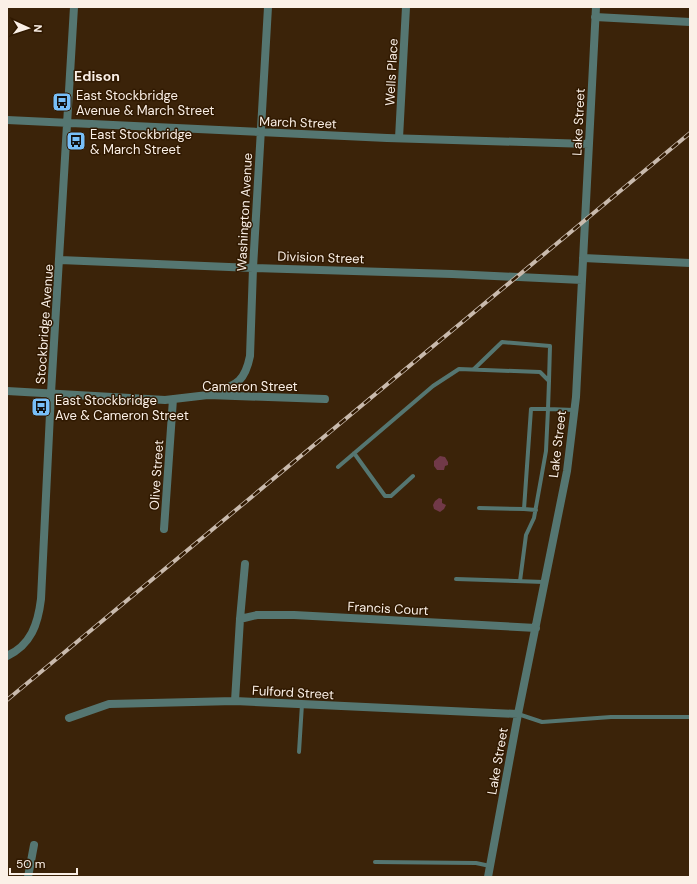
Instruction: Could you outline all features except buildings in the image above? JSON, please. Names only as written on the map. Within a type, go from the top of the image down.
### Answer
[{"type":"street","name":"Stockbridge Avenue","points":[[7,656],[28,640],[37,623],[41,600],[51,393],[74,7]]},
{"type":"street","name":"Washington Avenue","points":[[208,395],[235,384],[244,376],[250,356],[252,268],[268,7]]},
{"type":"street","name":"Wells Place","points":[[399,138],[406,7]]},
{"type":"street","name":"Lake Street","points":[[488,877],[518,714],[567,471],[574,410],[596,7]]},
{"type":"street","points":[[595,17],[690,22]]},
{"type":"street","name":"March Street","points":[[7,120],[67,124],[399,138],[589,144]]},
{"type":"street","points":[[583,258],[690,263]]},
{"type":"street","name":"Division Street","points":[[60,260],[582,280]]},
{"type":"street","name":"Cameron Street","points":[[7,391],[165,400],[208,395],[325,399]]},
{"type":"street","name":"Olive Street","points":[[164,529],[173,399]]},
{"type":"street","points":[[235,701],[240,619],[246,564]]},
{"type":"street","name":"Francis Court","points":[[240,619],[257,615],[294,615],[536,628]]},
{"type":"street","name":"Fulford Street","points":[[69,718],[109,704],[235,701],[518,714]]},
{"type":"street","points":[[28,877],[34,845]]},
{"type":"lane","points":[[474,369],[502,342],[550,346],[546,451],[536,510],[526,535],[520,581]]},
{"type":"lane","points":[[338,466],[441,381],[459,369],[540,372],[549,381]]},
{"type":"lane","points":[[524,509],[531,409],[574,410]]},
{"type":"lane","points":[[354,453],[385,496],[391,496],[413,476]]},
{"type":"lane","points":[[479,508],[536,510]]},
{"type":"lane","points":[[456,579],[545,582]]},
{"type":"lane","points":[[299,752],[302,704]]},
{"type":"lane","points":[[518,714],[542,722],[612,717],[690,717]]},
{"type":"lane","points":[[375,862],[476,864],[490,866]]},
{"type":"shaded area","points":[[440,456],[445,457],[448,462],[448,465],[445,466],[444,470],[437,470],[434,466],[434,461]]},
{"type":"shaded area","points":[[439,498],[442,499],[442,503],[446,505],[440,512],[434,509],[433,505]]},
{"type":"railway","points":[[7,700],[690,133]]},
{"type":"place","name":"East Stockbridge Avenue & March Street","points":[[62,102]]},
{"type":"place","name":"East Stockbridge & March Street","points":[[76,141]]},
{"type":"place","name":"East Stockbridge Ave & Cameron Street","points":[[41,407]]},
{"type":"district","name":"Edison","points":[[97,76]]}]
